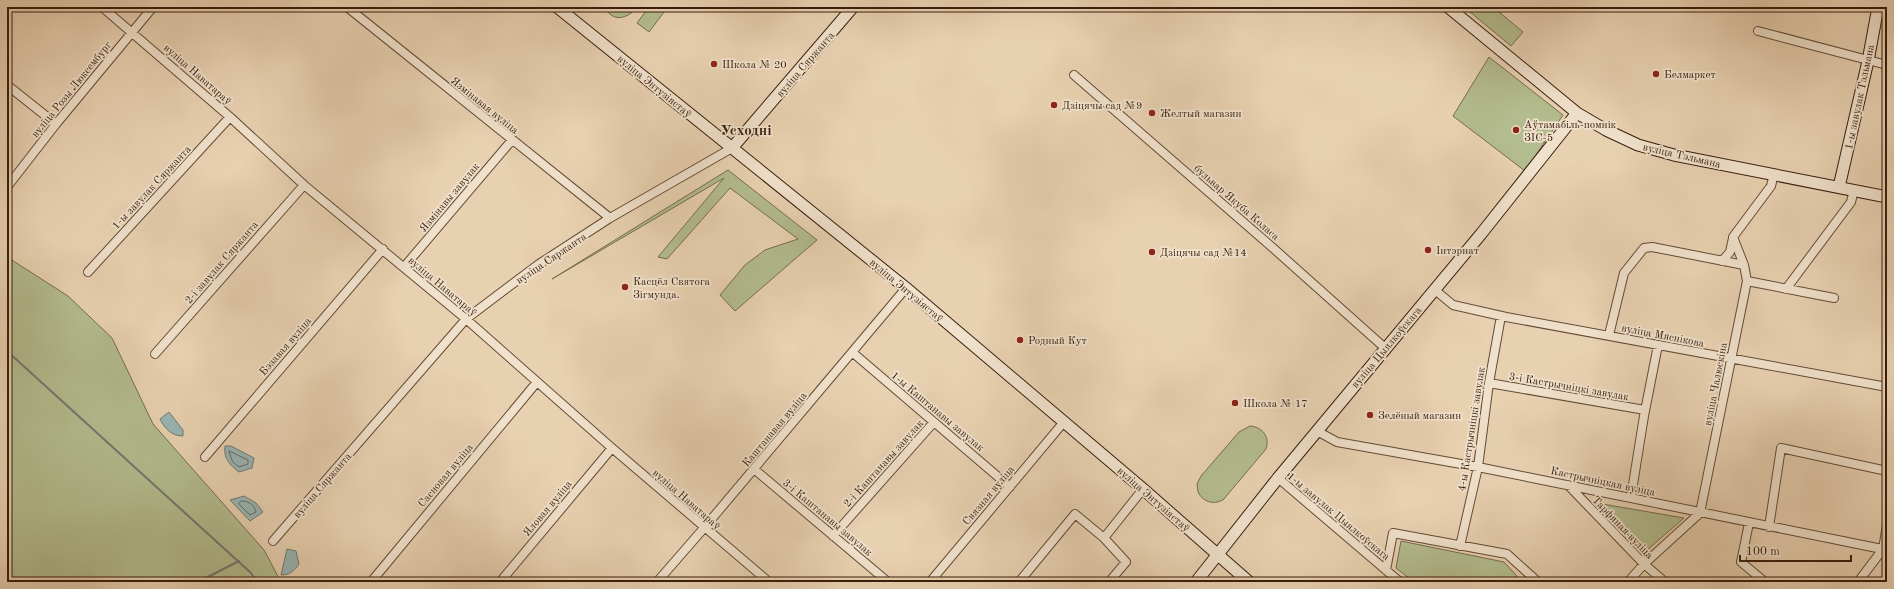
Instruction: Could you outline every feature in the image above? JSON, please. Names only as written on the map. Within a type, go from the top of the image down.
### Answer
[{"type":"main road","name":"вуліца Энтузіястаў","points":[[557,7],[906,288],[1063,423],[1143,489],[1249,582]]},
{"type":"main road","name":"вуліца Сяржанта","points":[[732,148],[853,7]]},
{"type":"main road","name":"вуліца Тэльмана","points":[[1448,7],[1577,113],[1606,130],[1638,145],[1674,155],[1887,197]]},
{"type":"main road","name":"1-ы завулак Тэльмана","points":[[1839,187],[1868,61],[1878,7]]},
{"type":"main road","name":"вуліца Цыялкоўскага","points":[[1196,582],[1278,478],[1385,348],[1435,290],[1577,113]]},
{"type":"street","name":"вуліца Наватараў","points":[[102,7],[230,117],[304,185],[466,319],[704,528],[769,582]]},
{"type":"street","name":"вуліца Розы Люксембург","points":[[7,187],[56,124],[153,7]]},
{"type":"street","name":"Язмінавая вуліца","points":[[346,7],[610,218]]},
{"type":"street","points":[[1758,31],[1887,65]]},
{"type":"street","name":"бульвар Якуба Коласа","points":[[1074,75],[1385,348]]},
{"type":"street","points":[[7,85],[56,124]]},
{"type":"street","name":"1-ы завулак Сяржанта","points":[[88,272],[230,117]]},
{"type":"street","name":"Язмінавы завулак","points":[[404,267],[512,140]]},
{"type":"street","name":"вуліца Сяржанта","points":[[273,541],[466,319],[539,264],[610,218],[732,148]]},
{"type":"street","points":[[1722,261],[1730,252],[1733,238],[1771,186],[1774,174]]},
{"type":"street","name":"2-і завулак Сяржанта","points":[[155,354],[304,185]]},
{"type":"street","points":[[1786,288],[1851,202],[1854,190]]},
{"type":"street","name":"вуліца Чалюскіна","points":[[1700,513],[1747,281],[1744,265],[1733,238]]},
{"type":"street","points":[[1609,335],[1624,273],[1644,248],[1652,247],[1744,265]]},
{"type":"street","name":"Бэзавая вуліца","points":[[205,456],[383,249]]},
{"type":"street","points":[[1747,281],[1834,298]]},
{"type":"street","name":"Каштанавая вуліца","points":[[657,582],[906,288]]},
{"type":"street","name":"вуліца Мяснікова","points":[[1435,290],[1453,304],[1504,317],[1887,387]]},
{"type":"street","name":"4-ы Кастрычніцкі завулак","points":[[1460,546],[1478,467],[1490,383],[1504,317]]},
{"type":"street","points":[[1631,497],[1645,410],[1658,345]]},
{"type":"street","name":"1-ы Каштанавы завулак","points":[[852,352],[1010,486]]},
{"type":"street","name":"Сасновая вуліца","points":[[371,582],[537,382]]},
{"type":"street","name":"3-і Кастрычніцкі завулак","points":[[1490,383],[1645,410]]},
{"type":"street","name":"2-і Каштанавы завулак","points":[[833,536],[934,422]]},
{"type":"street","name":"Связная вуліца","points":[[930,582],[1063,423]]},
{"type":"street","name":"Кастрычніцкая вуліца","points":[[1318,430],[1337,442],[1478,467],[1631,497],[1700,513],[1885,550]]},
{"type":"street","name":"Яловая вуліца","points":[[500,582],[612,448]]},
{"type":"street","points":[[1769,527],[1781,448],[1887,471]]},
{"type":"street","name":"3-і Каштанавы завулак","points":[[754,469],[888,582]]},
{"type":"street","name":"1-ы завулак Цыялкоўскага","points":[[1278,478],[1400,582]]},
{"type":"street","name":"Тарфяная вуліца","points":[[1568,485],[1644,564],[1665,582]]},
{"type":"street","points":[[1104,538],[1143,489]]},
{"type":"street","points":[[1628,582],[1644,564],[1700,513]]},
{"type":"street","points":[[1019,582],[1075,514],[1104,538],[1126,562],[1109,582]]},
{"type":"street","points":[[1749,523],[1741,562],[1765,582]]},
{"type":"street","points":[[1858,582],[1885,550],[1887,525]]},
{"type":"street","name":"1-ы завулак Цыялкоўскага","points":[[1386,570],[1393,533],[1507,554],[1533,581]]},
{"type":"green space","points":[[605,7],[637,7],[629,14],[620,18],[612,15]]},
{"type":"green space","points":[[649,7],[667,8],[649,32],[637,23]]},
{"type":"green space","points":[[1464,7],[1493,7],[1523,32],[1511,46]]},
{"type":"green space","points":[[1489,57],[1563,115],[1525,171],[1453,116]]},
{"type":"green space","points":[[728,170],[817,240],[735,311],[720,295],[745,265],[765,250],[798,239],[730,188],[667,259],[658,257],[724,178],[552,279]]},
{"type":"green space","points":[[7,257],[68,296],[112,338],[153,424],[264,550],[281,582],[7,582]]},
{"type":"green space","points":[[1250,426],[1259,428],[1264,433],[1267,440],[1266,449],[1223,500],[1219,502],[1209,502],[1205,500],[1198,492],[1197,484],[1201,476],[1239,432]]},
{"type":"green space","points":[[1591,502],[1684,518],[1646,551]]},
{"type":"green space","points":[[1401,541],[1504,562],[1517,576],[1512,582],[1414,582],[1396,568]]},
{"type":"water","points":[[169,412],[183,430],[183,436],[175,435],[162,423],[160,419]]},
{"type":"water","points":[[225,446],[231,446],[254,458],[252,468],[239,472],[226,458]]},
{"type":"water","points":[[244,496],[256,503],[263,512],[250,521],[230,500]]},
{"type":"water","points":[[287,549],[296,551],[299,564],[292,572],[281,575]]},
{"type":"waterway","points":[[7,351],[251,573],[257,582]]},
{"type":"waterway","points":[[198,582],[239,561]]},
{"type":"place","name":"Школа № 20","points":[[714,64]]},
{"type":"place","name":"Белмаркет","points":[[1656,74]]},
{"type":"place","name":"Дзіцячы сад №9","points":[[1054,105]]},
{"type":"place","name":"Желтый магазин","points":[[1152,113]]},
{"type":"place","name":"Аўтамабіль-помнік ЗІС-5","points":[[1516,130]]},
{"type":"place","name":"Інтэрнат","points":[[1428,250]]},
{"type":"place","name":"Дзіцячы сад №14","points":[[1152,252]]},
{"type":"place","name":"Касцёл Святога Зігмунда.","points":[[625,287]]},
{"type":"place","name":"Родный Кут","points":[[1020,340]]},
{"type":"place","name":"Школа № 17","points":[[1235,403]]},
{"type":"place","name":"Зелёный магазин","points":[[1370,415]]},
{"type":"district","name":"Усходні","points":[[746,130]]}]
